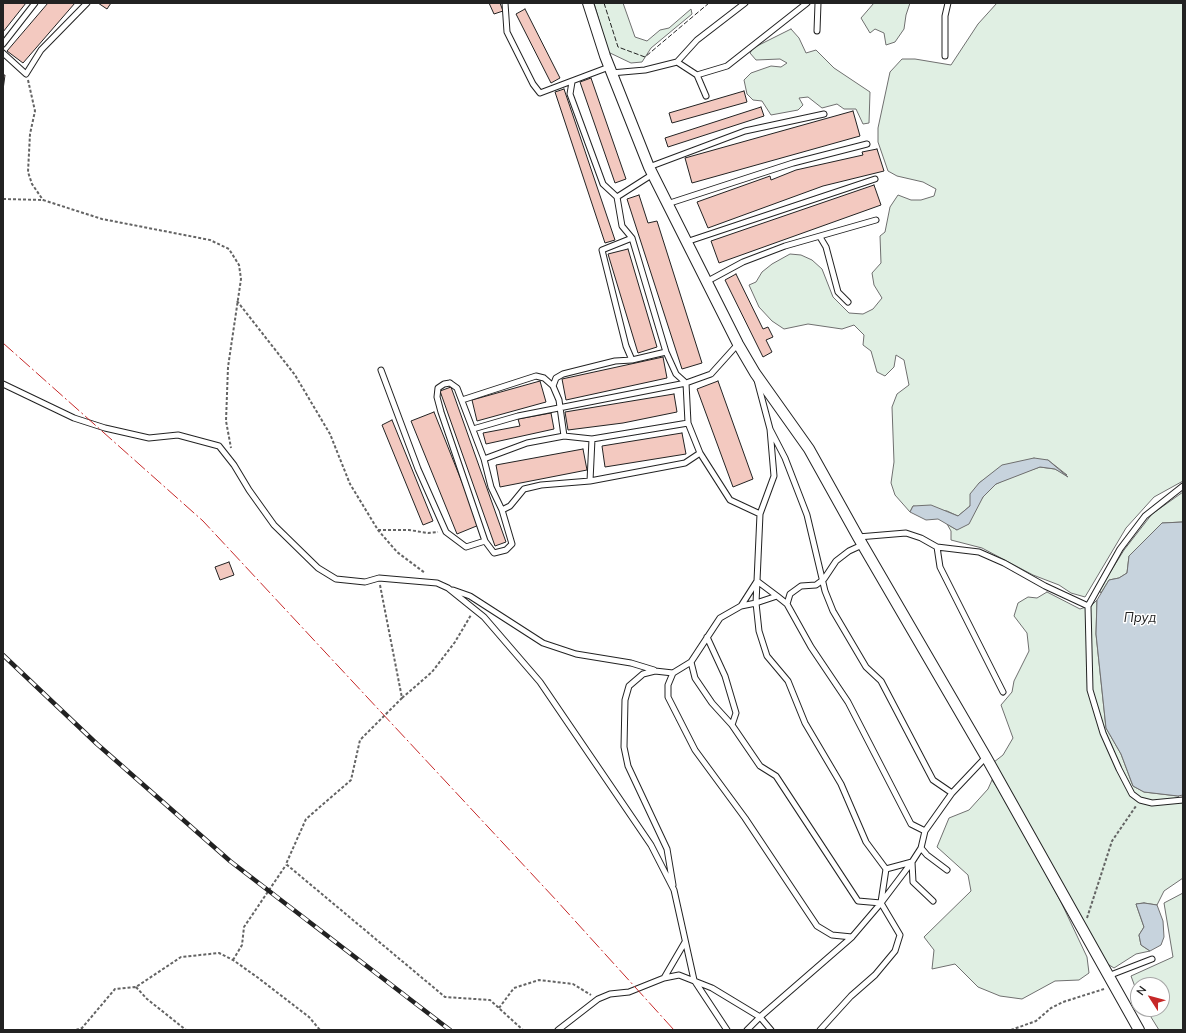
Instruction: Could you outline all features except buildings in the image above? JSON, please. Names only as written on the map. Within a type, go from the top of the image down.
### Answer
[{"type":"street","points":[[588,3],[610,70],[651,171],[738,344],[755,373],[809,449],[860,541],[986,757],[1107,976],[1139,1030]]},
{"type":"lane","points":[[3,44],[35,3]]},
{"type":"lane","points":[[4,57],[26,74],[41,50],[87,3]]},
{"type":"lane","points":[[505,3],[507,32],[533,84],[540,93],[610,70],[645,70],[677,62],[697,40],[745,3]]},
{"type":"lane","points":[[697,75],[728,66],[807,3]]},
{"type":"lane","points":[[817,31],[818,3]]},
{"type":"lane","points":[[945,56],[945,16],[948,3]]},
{"type":"lane","points":[[677,62],[697,75],[706,96]]},
{"type":"lane","points":[[572,82],[570,94],[603,184],[617,198],[622,226],[632,238],[666,352],[676,374],[686,383],[688,423],[700,453],[730,500],[760,514]]},
{"type":"lane","points":[[617,198],[651,171],[745,131],[824,114]]},
{"type":"lane","points":[[667,204],[793,163],[867,144]]},
{"type":"lane","points":[[686,242],[875,179]]},
{"type":"lane","points":[[706,282],[743,262],[785,246],[876,220]]},
{"type":"lane","points":[[820,237],[826,247],[838,292],[848,302]]},
{"type":"lane","points":[[632,238],[602,250],[626,346],[632,360]]},
{"type":"lane","points":[[473,429],[518,416],[686,383],[711,374],[738,344]]},
{"type":"lane","points":[[553,386],[556,378],[563,374],[666,352]]},
{"type":"lane","points":[[381,370],[418,469],[446,532],[466,547],[486,541]]},
{"type":"lane","points":[[755,373],[770,429],[774,476],[760,514],[756,603],[759,631],[767,656],[788,681],[806,723],[841,784],[866,842],[886,869],[881,903],[900,935],[895,951],[875,975],[851,996],[820,1030]]},
{"type":"lane","points":[[462,400],[536,376],[544,378],[553,386],[560,407],[564,436]]},
{"type":"lane","points":[[450,383],[457,388],[473,429],[484,459],[491,487],[502,510],[512,544],[506,550],[494,552],[486,541],[436,397],[438,388],[444,384],[450,383]]},
{"type":"lane","points":[[3,384],[74,418],[104,428],[149,438],[178,435],[219,446],[234,465],[249,490],[274,524],[318,568],[336,579],[365,582],[379,578],[437,583],[470,596],[543,643],[576,654],[631,663],[655,670],[673,673]]},
{"type":"lane","points":[[484,459],[527,443],[564,436],[592,439],[688,423]]},
{"type":"lane","points":[[770,429],[785,458],[807,515],[824,579],[825,591],[833,611],[866,667],[881,681],[933,780],[952,793]]},
{"type":"lane","points":[[590,481],[592,439]]},
{"type":"lane","points":[[502,510],[510,506],[524,489],[541,485],[590,481],[685,463],[700,453]]},
{"type":"lane","points":[[1183,486],[1145,516],[1120,549],[1088,606],[1090,690],[1103,733],[1119,769],[1132,794],[1140,800],[1152,803],[1183,800]]},
{"type":"lane","points":[[787,604],[790,594],[801,586],[816,585],[824,579],[836,561],[860,541],[906,533],[922,538],[937,547],[980,552],[1004,563],[1045,586],[1088,606]]},
{"type":"lane","points":[[937,547],[940,567],[1003,692]]},
{"type":"lane","points":[[757,581],[787,604],[811,647],[848,702],[911,824],[925,831]]},
{"type":"lane","points":[[741,606],[757,581]]},
{"type":"lane","points":[[448,588],[474,609],[509,646],[545,689],[651,845],[674,890]]},
{"type":"lane","points":[[777,596],[741,606],[720,618],[692,662],[673,673],[668,685],[668,697],[695,750],[745,818],[817,926],[832,935],[852,937]]},
{"type":"lane","points":[[707,637],[725,676],[736,713],[732,724]]},
{"type":"lane","points":[[692,662],[695,678],[712,703],[732,724],[760,766],[776,776],[858,901],[881,903]]},
{"type":"lane","points":[[655,670],[643,674],[629,686],[625,700],[624,748],[628,766],[667,849],[674,890],[694,980],[728,1030]]},
{"type":"lane","points":[[747,1030],[852,937],[881,903],[912,862],[921,848],[925,831],[952,793],[986,757]]},
{"type":"lane","points":[[921,848],[927,855],[947,870]]},
{"type":"lane","points":[[886,869],[912,862]]},
{"type":"lane","points":[[912,862],[913,882],[933,901]]},
{"type":"lane","points":[[664,978],[685,942]]},
{"type":"lane","points":[[1107,976],[1152,959]]},
{"type":"lane","points":[[558,1030],[598,999],[610,994],[629,992],[664,978],[679,976],[694,980],[712,988],[760,1017],[771,1030]]},
{"type":"path","points":[[26,74],[35,111],[30,134],[28,172],[32,184],[42,200]]},
{"type":"path","points":[[3,199],[42,200],[102,219],[210,240],[229,249],[238,265],[241,279],[228,367],[226,421],[234,465]]},
{"type":"path","points":[[237,301],[295,375],[330,434],[350,484],[378,530],[397,552],[437,583]]},
{"type":"path","points":[[378,530],[409,530],[428,533],[446,532]]},
{"type":"path","points":[[379,578],[402,698]]},
{"type":"path","points":[[233,960],[242,945],[244,927],[286,864],[306,819],[351,780],[360,740],[402,698],[432,672],[455,642],[474,609]]},
{"type":"path","points":[[1082,931],[1112,841],[1140,800]]},
{"type":"path","points":[[286,864],[445,997],[490,1000],[523,1030]]},
{"type":"path","points":[[76,1030],[82,1028],[115,989],[136,987],[181,958],[219,953],[233,960],[309,1017],[320,1030]]},
{"type":"path","points":[[499,1008],[514,988],[539,980],[573,984],[598,999]]},
{"type":"path","points":[[1011,1030],[1036,1021],[1051,1008],[1063,1002],[1113,986]]},
{"type":"path","points":[[136,987],[147,999],[186,1030]]},
{"type":"green space","points":[[594,3],[623,3],[635,37],[647,41],[660,30],[669,28],[691,9],[692,14],[651,48],[642,62],[631,63],[608,52]]},
{"type":"green space","points":[[874,3],[910,3],[904,29],[895,42],[886,45],[884,33],[875,29],[870,33],[861,18]]},
{"type":"green space","points":[[997,3],[1183,3],[1183,481],[1154,497],[1126,528],[1085,597],[1071,593],[1059,585],[1033,575],[982,548],[951,540],[951,531],[947,524],[957,530],[983,497],[996,484],[1013,476],[1040,467],[1055,469],[1067,475],[1048,460],[991,475],[979,483],[970,506],[958,516],[947,511],[913,506],[910,512],[895,495],[891,483],[894,462],[892,407],[897,394],[909,385],[904,360],[896,355],[894,367],[885,376],[877,372],[871,351],[863,345],[864,335],[854,325],[842,329],[808,324],[784,329],[772,321],[759,307],[749,285],[756,282],[762,272],[772,264],[790,254],[801,255],[812,260],[822,269],[833,297],[849,313],[863,314],[873,309],[882,298],[874,285],[872,273],[881,263],[880,236],[885,232],[890,207],[898,195],[911,200],[921,200],[934,196],[936,189],[923,182],[897,176],[888,171],[878,142],[878,128],[890,72],[902,59],[915,59],[951,65],[978,24]]},
{"type":"green space","points":[[791,29],[799,38],[806,53],[816,50],[834,68],[870,92],[869,123],[863,124],[856,109],[844,109],[837,104],[822,108],[808,97],[799,98],[803,105],[798,110],[771,115],[762,101],[753,100],[747,94],[744,80],[751,73],[771,66],[781,67],[787,63],[780,59],[756,60],[750,53],[753,48]]},
{"type":"green space","points":[[1183,492],[1183,522],[1162,523],[1129,556],[1127,573],[1119,578],[1109,580],[1101,593],[1099,590],[1124,550],[1152,514]]},
{"type":"green space","points":[[1047,592],[1080,609],[1092,605],[1097,600],[1096,634],[1106,728],[1121,754],[1133,786],[1144,792],[1178,796],[1183,802],[1183,878],[1164,891],[1157,905],[1144,903],[1136,904],[1144,927],[1139,935],[1141,945],[1150,951],[1136,954],[1114,968],[1106,963],[994,762],[1003,755],[1013,738],[1001,705],[1012,692],[1014,681],[1029,651],[1027,633],[1014,616],[1018,603],[1028,597],[1037,598]]},
{"type":"green space","points":[[992,780],[1005,799],[1061,902],[1087,957],[1089,973],[1079,980],[1055,981],[1022,999],[1000,996],[978,987],[955,964],[932,969],[934,950],[924,937],[971,891],[968,875],[937,847],[949,818],[969,810],[988,789]]},
{"type":"green space","points":[[1183,893],[1183,1030],[1159,1030],[1151,1017],[1170,1017],[1170,977],[1131,976],[1173,957],[1164,903]]},
{"type":"water","points":[[1034,458],[1048,460],[1068,477],[1055,469],[1040,467],[996,484],[983,497],[969,524],[957,530],[938,519],[926,520],[910,512],[913,506],[931,505],[958,516],[970,506],[970,494],[979,483],[1002,465]]},
{"type":"water","name":"Пруд","points":[[1183,522],[1183,795],[1178,796],[1144,792],[1133,786],[1121,754],[1106,728],[1096,634],[1097,600],[1109,580],[1119,578],[1127,573],[1129,556],[1162,523]]},
{"type":"water","points":[[1144,903],[1157,905],[1163,921],[1164,937],[1161,945],[1150,951],[1141,945],[1139,935],[1144,927],[1136,904]]},
{"type":"railway","points":[[3,655],[97,744],[230,861],[450,1030]]},
{"type":"fence","points":[[604,3],[618,47],[645,57],[709,3]]},
{"type":"power","points":[[3,343],[203,521],[557,901],[674,1030]]}]
